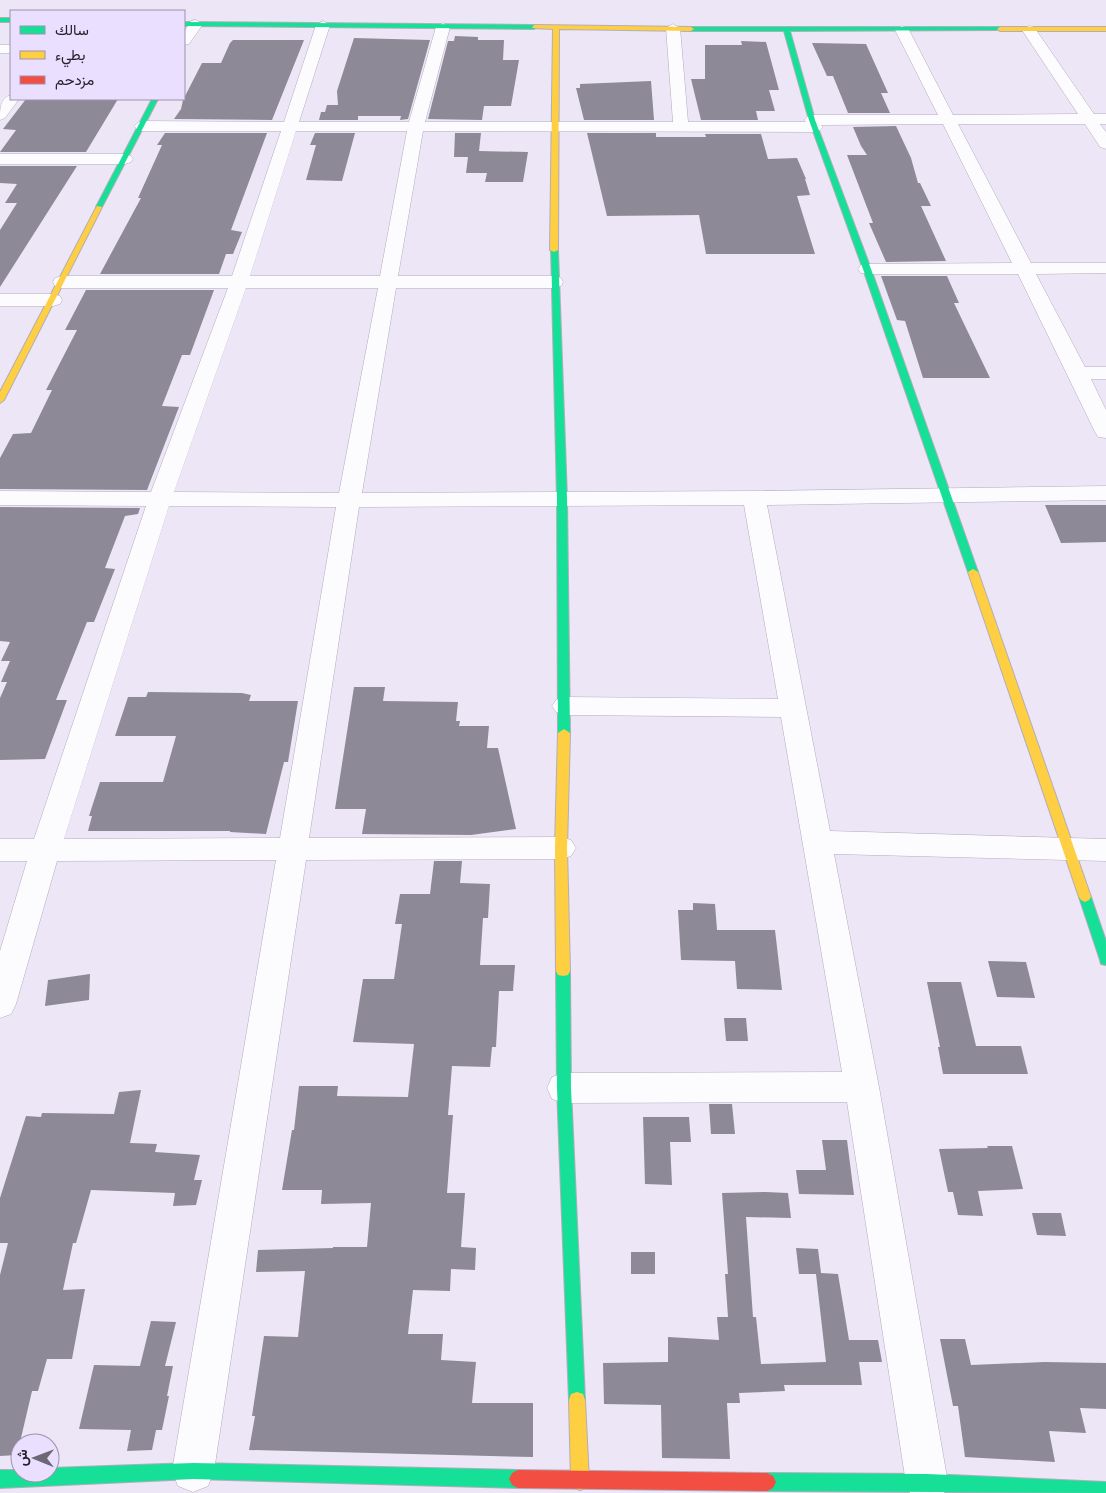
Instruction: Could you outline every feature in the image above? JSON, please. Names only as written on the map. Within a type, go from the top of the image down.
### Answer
[{"type":"street","points":[[185,38],[190,24],[787,30],[1106,29]]},
{"type":"street","points":[[0,1004],[45,851],[160,499],[239,282],[323,25]]},
{"type":"street","points":[[193,1471],[349,500],[390,282],[416,126],[443,27]]},
{"type":"street","points":[[556,27],[554,282],[562,498],[565,706],[561,848],[564,1088],[580,1481]]},
{"type":"street","points":[[673,28],[681,128]]},
{"type":"street","points":[[787,30],[814,124],[867,269],[944,494],[1070,849],[1106,960]]},
{"type":"street","points":[[902,30],[1025,267],[1106,432]]},
{"type":"street","points":[[1030,30],[1106,144]]},
{"type":"street","points":[[0,115],[11,100]]},
{"type":"street","points":[[0,400],[155,100]]},
{"type":"street","points":[[142,126],[681,128],[950,120],[1106,119]]},
{"type":"street","points":[[0,159],[125,159]]},
{"type":"street","points":[[867,269],[1106,268]]},
{"type":"street","points":[[62,282],[554,282]]},
{"type":"street","points":[[0,300],[53,300]]},
{"type":"street","points":[[1078,373],[1106,373]]},
{"type":"street","points":[[0,498],[349,500],[754,498],[1106,493]]},
{"type":"street","points":[[754,498],[862,1087],[926,1483]]},
{"type":"street","points":[[565,706],[794,708]]},
{"type":"street","points":[[816,842],[1106,850]]},
{"type":"street","points":[[0,850],[561,848]]},
{"type":"street","points":[[564,1088],[862,1087]]},
{"type":"street","points":[[0,1479],[193,1471],[580,1481],[926,1483],[1106,1491]]},
{"type":"building","points":[[455,36],[478,37],[478,40],[504,40],[503,60],[519,60],[511,106],[484,106],[482,120],[428,119],[448,41],[454,41]]},
{"type":"building","points":[[354,38],[430,40],[408,119],[400,120],[401,116],[358,116],[358,120],[319,120],[321,112],[325,112],[327,105],[338,105],[337,91]]},
{"type":"building","points":[[233,40],[304,40],[272,120],[174,119],[181,109],[183,100],[185,100],[185,96],[202,63],[221,63]]},
{"type":"building","points":[[741,41],[766,42],[779,90],[769,90],[775,111],[756,111],[758,120],[701,120],[691,79],[705,79],[705,45],[742,45]]},
{"type":"building","points":[[812,43],[866,44],[888,93],[881,93],[890,113],[848,113],[833,76],[827,76]]},
{"type":"building","points":[[651,81],[654,120],[584,120],[576,88],[580,88],[580,84]]},
{"type":"building","points":[[25,100],[117,100],[86,152],[0,152],[16,130],[3,129]]},
{"type":"building","points":[[896,126],[911,158],[918,183],[920,183],[931,206],[921,206],[946,261],[886,262],[869,223],[873,223],[847,155],[867,155],[853,127]]},
{"type":"building","points":[[165,133],[267,133],[231,230],[242,232],[233,254],[226,254],[219,274],[100,274],[141,198],[138,198],[162,145],[157,145]]},
{"type":"building","points":[[315,133],[355,133],[342,181],[306,180],[316,145],[310,145]]},
{"type":"building","points":[[455,133],[481,133],[479,151],[528,152],[523,182],[485,182],[487,173],[466,173],[468,157],[454,157]]},
{"type":"building","points":[[587,133],[656,133],[656,137],[706,137],[705,134],[761,134],[768,159],[797,158],[806,179],[810,195],[797,196],[815,254],[706,254],[699,215],[607,216]]},
{"type":"building","points":[[0,166],[77,166],[0,287],[0,230],[17,203],[5,203],[17,184],[0,183]]},
{"type":"building","points":[[881,276],[947,276],[959,303],[954,303],[990,378],[923,378],[905,321],[897,320]]},
{"type":"building","points":[[86,290],[214,290],[190,355],[182,355],[162,406],[179,407],[147,490],[0,489],[0,458],[13,434],[31,433],[52,390],[46,390],[77,330],[65,330]]},
{"type":"building","points":[[1045,505],[1106,505],[1106,542],[1061,543]]},
{"type":"building","points":[[0,507],[140,508],[138,514],[125,516],[105,568],[115,569],[94,622],[87,622],[56,700],[67,700],[45,759],[0,760],[0,698],[7,682],[1,682],[10,661],[1,661],[10,642],[0,641]]},
{"type":"building","points":[[354,687],[385,687],[383,701],[458,702],[456,721],[460,721],[459,726],[489,726],[487,748],[498,748],[516,829],[471,835],[362,834],[366,809],[335,809]]},
{"type":"building","points":[[148,692],[242,693],[251,695],[249,701],[298,701],[288,762],[284,762],[266,834],[230,831],[88,831],[92,816],[89,816],[100,782],[163,782],[176,736],[115,736],[128,697],[146,697]]},
{"type":"building","points":[[434,861],[462,861],[460,883],[490,884],[488,918],[483,918],[480,965],[515,965],[513,991],[499,991],[496,1047],[492,1047],[490,1067],[452,1066],[448,1115],[453,1115],[447,1193],[465,1193],[461,1247],[476,1248],[475,1270],[451,1269],[450,1291],[413,1290],[408,1334],[443,1334],[441,1360],[476,1362],[472,1403],[533,1403],[533,1457],[249,1450],[255,1416],[252,1416],[264,1336],[298,1337],[305,1271],[256,1272],[258,1250],[367,1247],[371,1203],[321,1204],[322,1190],[282,1190],[292,1130],[294,1130],[299,1086],[338,1086],[337,1096],[408,1097],[414,1044],[353,1042],[363,979],[394,979],[402,924],[395,924],[400,894],[430,894]]},
{"type":"building","points":[[693,903],[715,904],[717,930],[775,930],[782,990],[737,989],[735,961],[681,960],[678,910],[693,910]]},
{"type":"building","points":[[988,961],[1026,962],[1035,998],[997,997]]},
{"type":"building","points":[[90,974],[89,1000],[45,1006],[48,980]]},
{"type":"building","points":[[927,982],[961,982],[976,1046],[1021,1046],[1028,1074],[943,1074],[938,1047],[940,1047]]},
{"type":"building","points":[[724,1018],[746,1018],[748,1041],[726,1041]]},
{"type":"building","points":[[141,1090],[130,1143],[157,1144],[155,1152],[200,1155],[194,1180],[202,1180],[196,1205],[173,1206],[175,1193],[91,1190],[76,1243],[73,1243],[63,1290],[85,1289],[72,1359],[47,1359],[38,1391],[32,1391],[22,1433],[10,1433],[10,1455],[0,1456],[0,1275],[8,1243],[0,1243],[0,1198],[26,1116],[41,1117],[42,1113],[114,1114],[119,1092]]},
{"type":"building","points":[[709,1104],[732,1104],[735,1134],[711,1134]]},
{"type":"building","points":[[643,1117],[689,1117],[691,1142],[670,1142],[672,1185],[645,1184]]},
{"type":"building","points":[[822,1140],[847,1140],[854,1195],[799,1194],[796,1170],[826,1170]]},
{"type":"building","points":[[987,1146],[1012,1146],[1023,1189],[978,1191],[983,1216],[958,1215],[953,1192],[948,1192],[939,1149],[988,1148]]},
{"type":"building","points":[[722,1193],[788,1193],[791,1218],[746,1217],[753,1317],[756,1317],[761,1364],[826,1362],[816,1274],[799,1274],[796,1248],[818,1249],[821,1273],[838,1274],[849,1340],[878,1340],[882,1362],[859,1362],[862,1385],[784,1385],[785,1391],[739,1393],[740,1403],[727,1403],[730,1459],[662,1458],[661,1405],[604,1404],[603,1363],[668,1362],[668,1337],[719,1340],[717,1317],[728,1317],[725,1274],[728,1274]]},
{"type":"building","points":[[1032,1213],[1061,1213],[1066,1236],[1037,1235]]},
{"type":"building","points":[[631,1252],[655,1252],[655,1274],[631,1274]]},
{"type":"building","points":[[151,1321],[176,1322],[165,1366],[173,1366],[167,1396],[169,1396],[162,1430],[156,1430],[152,1450],[127,1451],[131,1430],[79,1429],[94,1365],[140,1366]]},
{"type":"building","points":[[940,1339],[965,1339],[971,1365],[1044,1362],[1106,1363],[1106,1409],[1080,1408],[1086,1433],[1049,1431],[1055,1462],[965,1457],[958,1406],[953,1406]]},
{"type":"traffic: fast","points":[[0,20],[10,20]]},
{"type":"traffic: fast","points":[[185,24],[534,27]]},
{"type":"traffic: fast","points":[[691,29],[1000,29]]},
{"type":"traffic: fast","points":[[787,30],[812,120],[867,269],[973,572]]},
{"type":"traffic: fast","points":[[99,207],[154,100]]},
{"type":"traffic: fast","points":[[554,250],[562,498],[564,733]]},
{"type":"traffic: fast","points":[[1085,897],[1106,960]]},
{"type":"traffic: fast","points":[[563,971],[564,1088],[577,1400]]},
{"type":"traffic: fast","points":[[0,1479],[193,1471],[518,1479]]},
{"type":"traffic: fast","points":[[767,1482],[927,1483],[1106,1491]]},
{"type":"traffic: slow","points":[[534,27],[691,29]]},
{"type":"traffic: slow","points":[[554,250],[556,27]]},
{"type":"traffic: slow","points":[[1000,29],[1106,29]]},
{"type":"traffic: slow","points":[[0,400],[99,207]]},
{"type":"traffic: slow","points":[[973,572],[1085,897]]},
{"type":"traffic: slow","points":[[563,971],[561,848],[564,733]]},
{"type":"traffic: slow","points":[[577,1400],[580,1481]]},
{"type":"traffic: jam","points":[[518,1479],[767,1482]]}]
